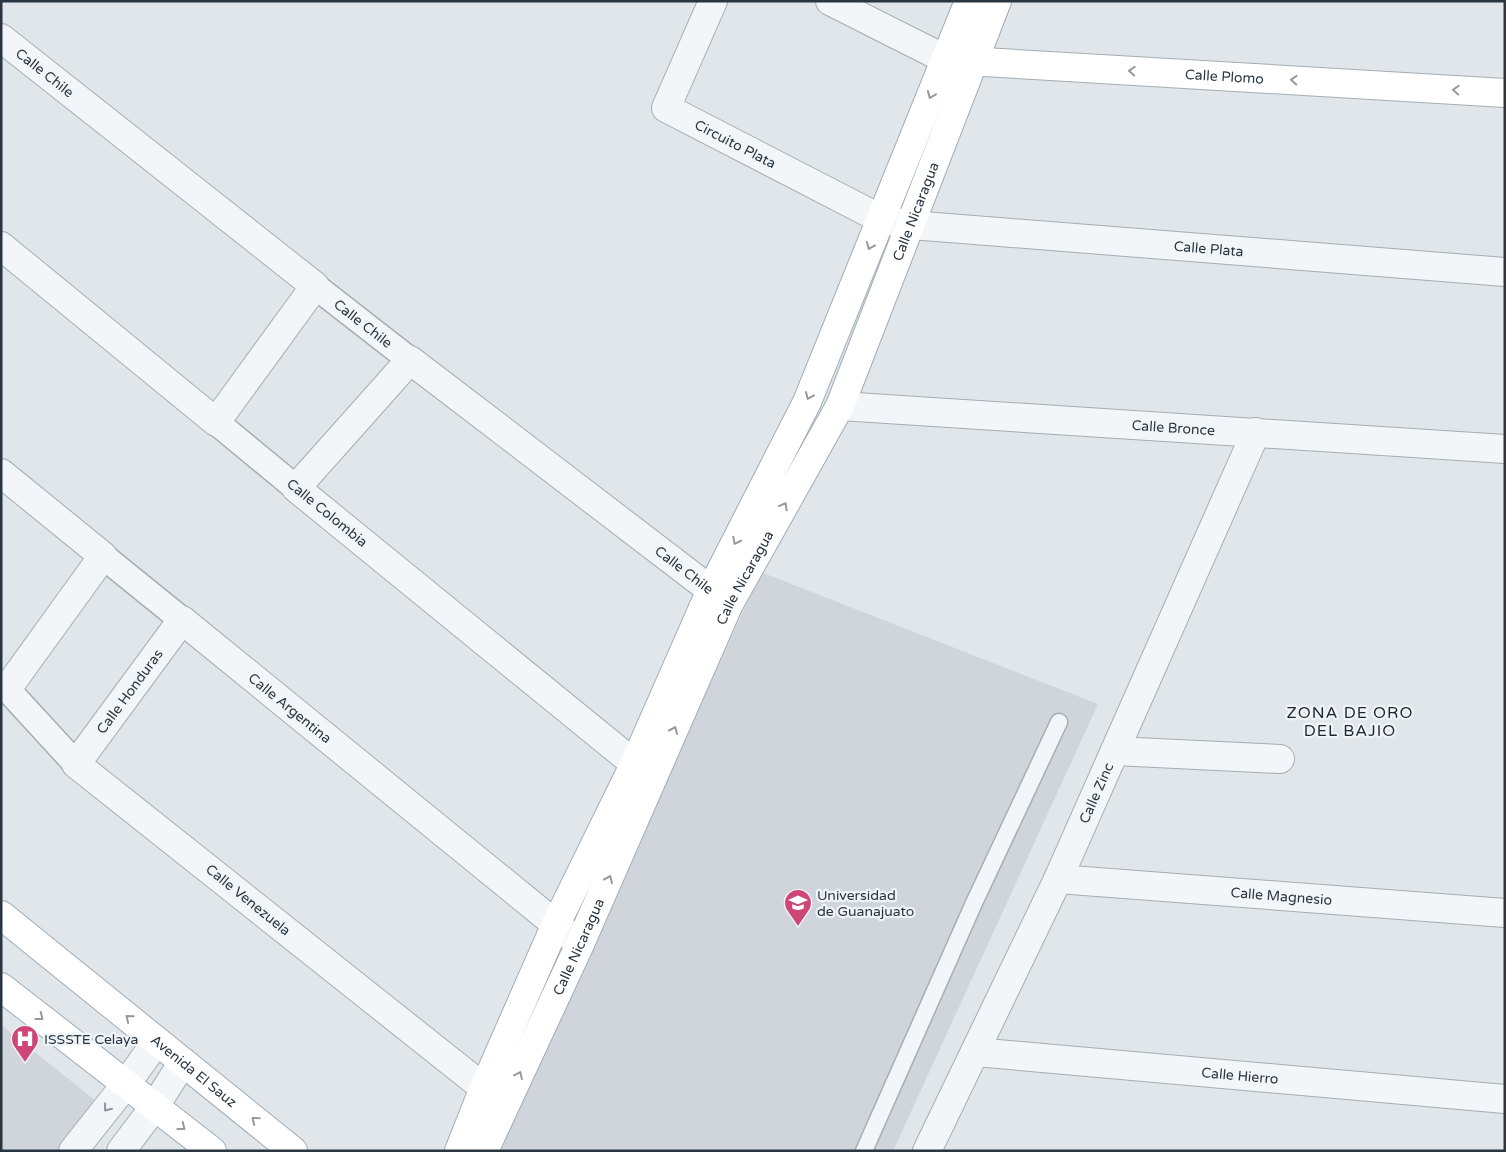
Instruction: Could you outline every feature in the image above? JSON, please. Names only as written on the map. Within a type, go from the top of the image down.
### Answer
[{"type":"main road","name":"Calle Nicaragua","points":[[484,1151],[580,944],[643,772],[807,402],[969,1]]},
{"type":"main road","name":"Calle Nicaragua","points":[[720,597],[840,406],[997,1]]},
{"type":"main road","name":"Calle Plomo","points":[[945,60],[1505,93]]},
{"type":"main road","name":"Calle Nicaragua","points":[[459,1151],[484,1088],[556,924],[643,772]]},
{"type":"main road","name":"Avenida El Sauz","points":[[1,915],[293,1151]]},
{"type":"main road","points":[[1,986],[212,1151]]},
{"type":"street","name":"Circuito Plata","points":[[713,1],[666,108],[881,219],[911,225]]},
{"type":"street","points":[[830,1],[945,60]]},
{"type":"street","name":"Calle Chile","points":[[1,38],[410,360],[720,597]]},
{"type":"street","name":"Calle Plata","points":[[911,225],[1505,272]]},
{"type":"street","name":"Calle Colombia","points":[[1,246],[643,772]]},
{"type":"street","points":[[216,422],[315,286]]},
{"type":"street","points":[[296,488],[410,360]]},
{"type":"street","name":"Calle Bronce","points":[[840,406],[1505,449]]},
{"type":"street","name":"Calle Zinc","points":[[927,1151],[1058,879],[1256,432]]},
{"type":"street","name":"Calle Argentina","points":[[1,473],[580,944]]},
{"type":"street","points":[[4,687],[103,556]]},
{"type":"street","name":"Calle Honduras","points":[[76,764],[182,620]]},
{"type":"street","name":"Calle Venezuela","points":[[4,687],[76,764],[484,1088],[507,1100]]},
{"type":"street","points":[[1114,751],[1280,759]]},
{"type":"street","name":"Calle Magnesio","points":[[1058,879],[1505,913]]},
{"type":"street","points":[[73,1151],[157,1041]]},
{"type":"street","name":"Calle Hierro","points":[[975,1052],[1505,1099]]},
{"type":"street","points":[[121,1151],[156,1106],[183,1062]]},
{"type":"lane","points":[[864,1151],[974,903],[1059,722]]},
{"type":"shaded area","name":"Universidad de Guanajuato","points":[[761,572],[1098,704],[893,1151],[499,1151]]},
{"type":"shaded area","name":"ISSSTE Celaya","points":[[1,1025],[96,1101],[56,1151],[1,1151]]},
{"type":"place","name":"Universidad de Guanajuato","points":[[798,927]]},
{"type":"place","name":"ISSSTE Celaya","points":[[25,1063]]},
{"type":"district","name":"ZONA DE ORO DEL BAJIO","points":[[1350,722]]}]
